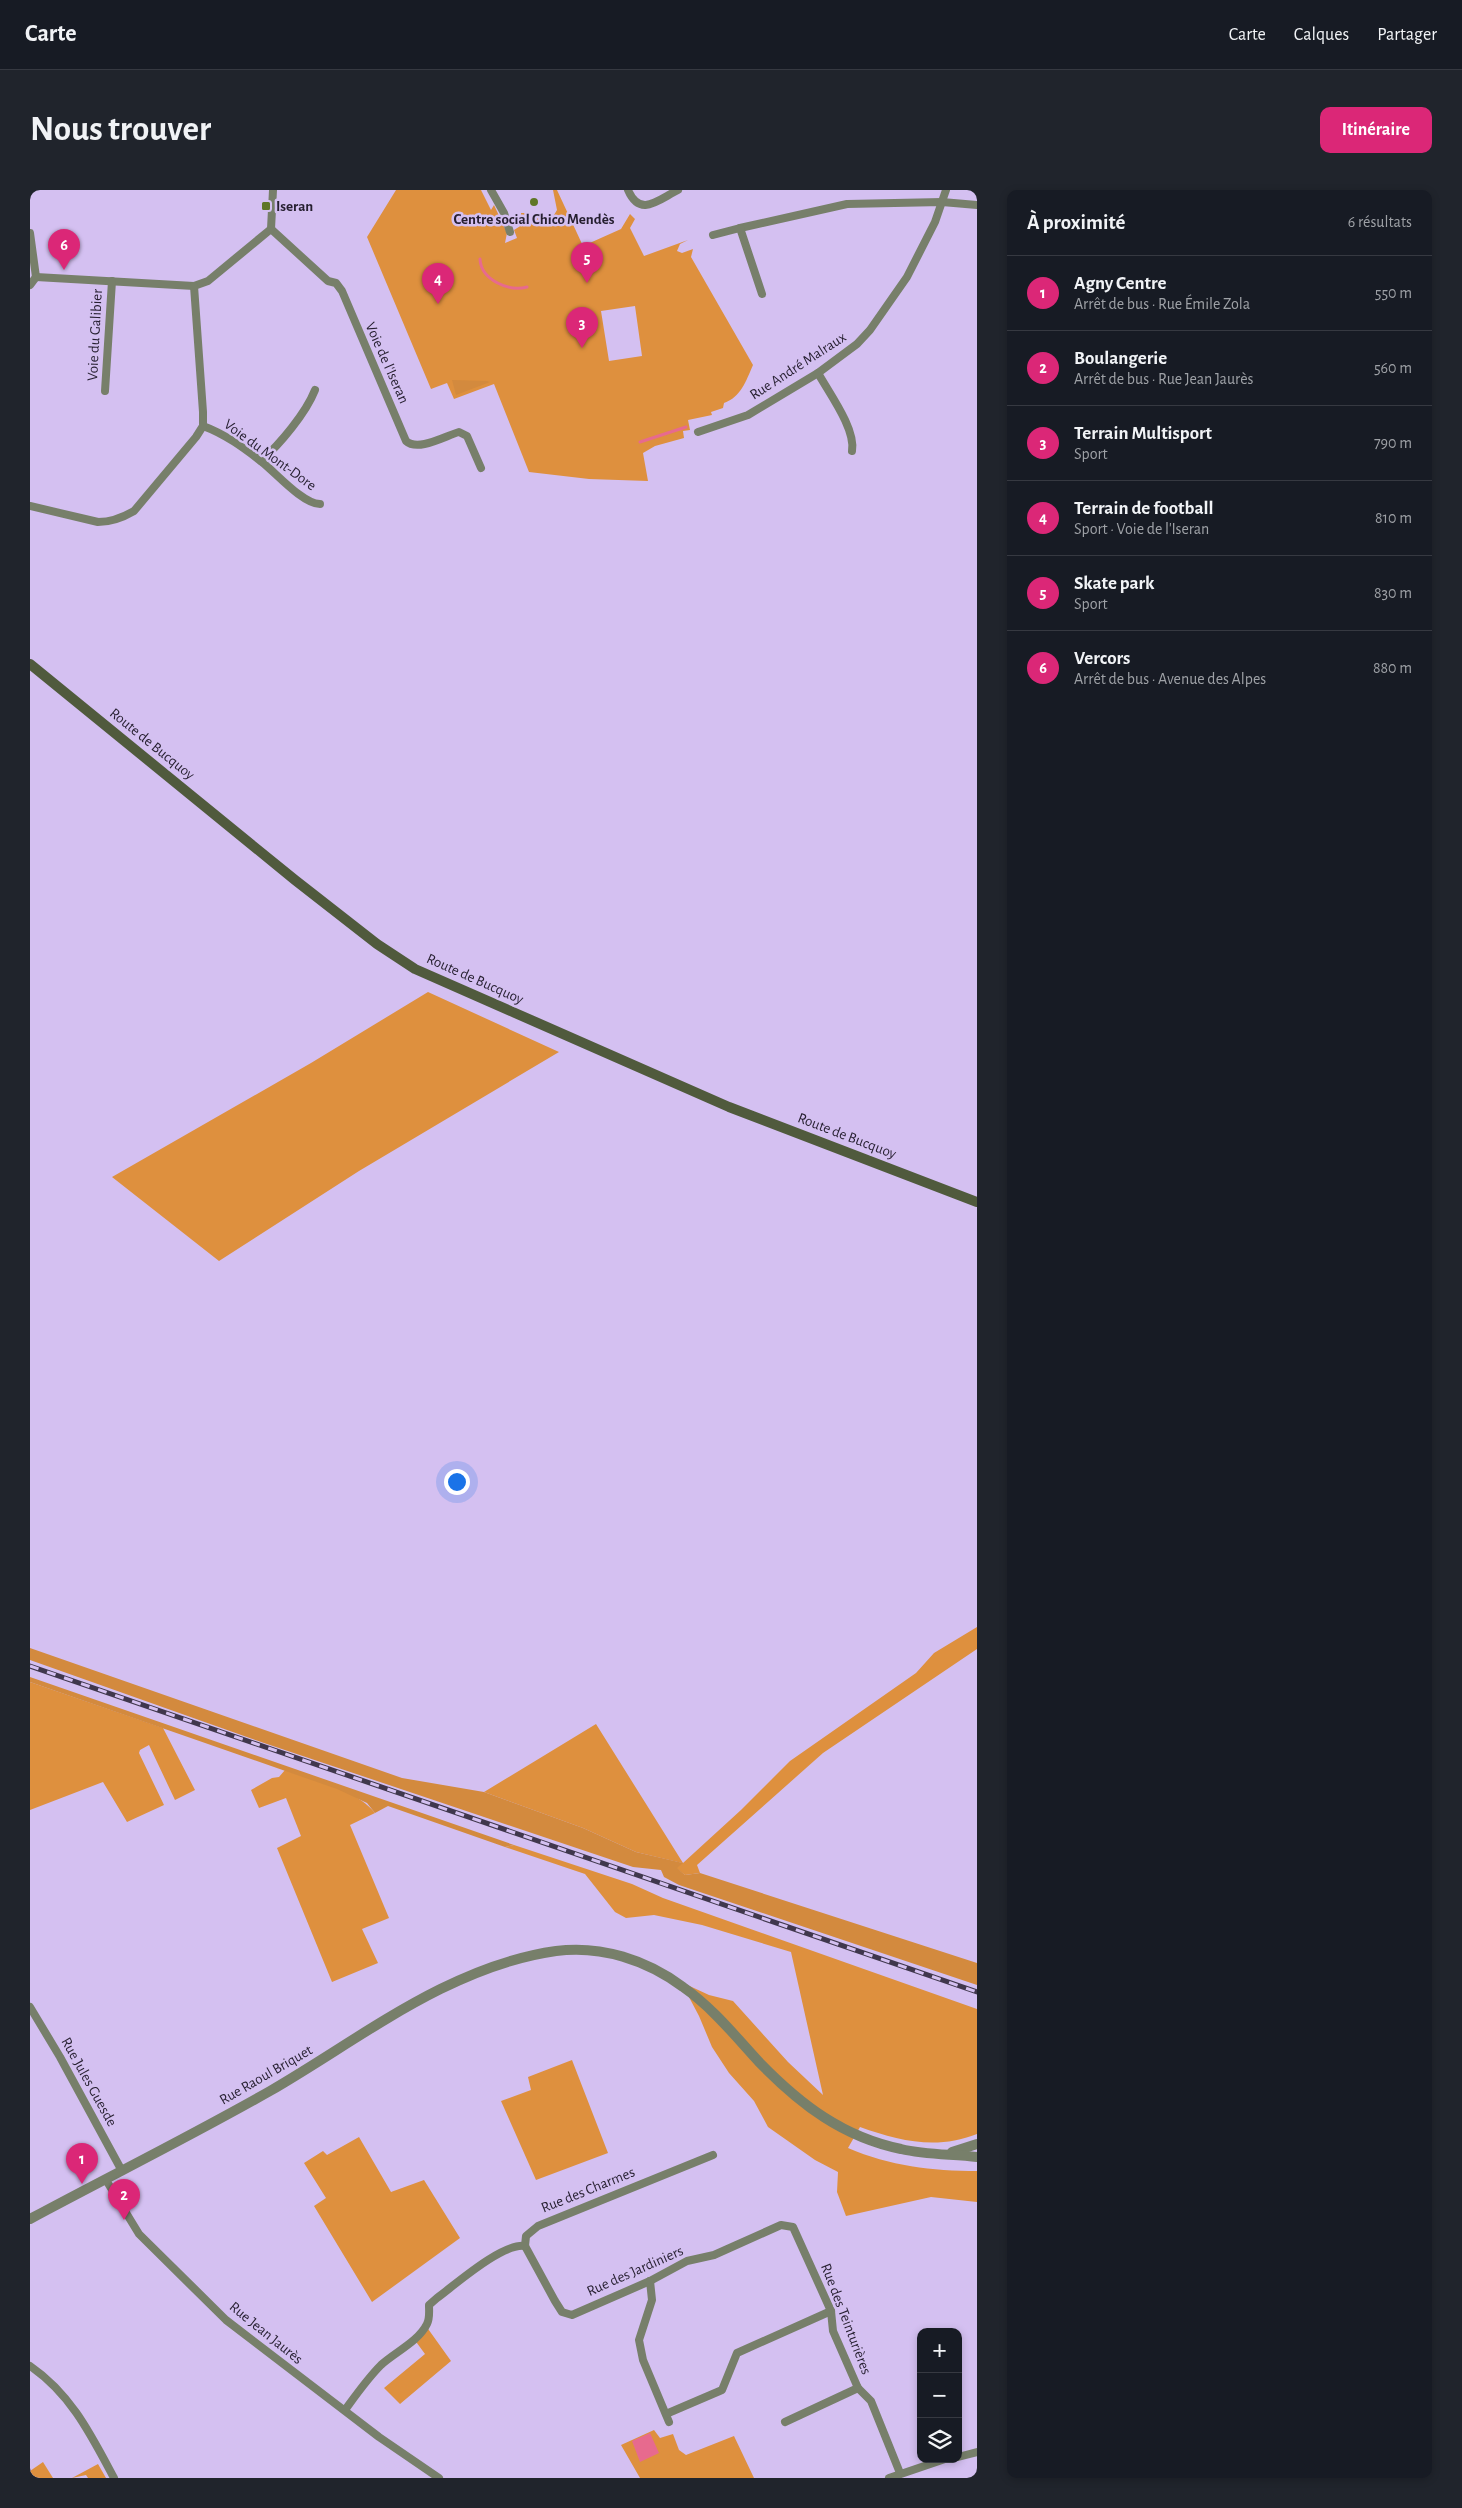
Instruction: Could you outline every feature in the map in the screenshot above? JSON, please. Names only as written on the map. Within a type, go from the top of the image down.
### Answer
[{"type":"main road","name":"Route de Bucquoy","points":[[30,664],[295,880],[377,944],[415,969],[729,1106],[977,1202]]},
{"type":"street","points":[[36,277],[194,286],[208,280],[271,229],[273,190]]},
{"type":"street","points":[[491,190],[508,222],[510,232]]},
{"type":"street","points":[[628,190],[632,200],[638,205],[645,206],[678,190]]},
{"type":"street","name":"Rue André Malraux","points":[[698,432],[748,415],[818,373],[857,344],[886,308],[924,247],[946,190]]},
{"type":"street","points":[[713,235],[847,204],[942,202],[977,205]]},
{"type":"street","points":[[740,228],[762,294]]},
{"type":"street","name":"Voie de l'Iseran","points":[[271,229],[328,281],[336,283],[342,291],[406,441],[410,445],[420,445],[460,432],[467,436],[481,468]]},
{"type":"street","points":[[30,233],[36,277],[30,285]]},
{"type":"street","name":"Voie du Galibier","points":[[106,390],[112,281]]},
{"type":"street","points":[[30,506],[98,522],[107,522],[121,518],[134,511],[203,426],[194,286]]},
{"type":"street","points":[[818,373],[850,431],[854,442],[852,451]]},
{"type":"street","points":[[261,461],[273,451],[312,400],[315,390]]},
{"type":"street","name":"Voie du Mont-Dore","points":[[203,426],[220,432],[261,461],[306,499],[320,504]]},
{"type":"street","name":"Rue Raoul Briquet","points":[[30,2218],[106,2180],[268,2092],[422,1999],[492,1968],[556,1951],[594,1952],[633,1960],[648,1965],[685,1988],[703,2003],[780,2083],[810,2110],[824,2119],[868,2140],[886,2145],[924,2153],[977,2157]]},
{"type":"street","name":"Rue Jules Guesde","points":[[30,2007],[60,2057],[122,2171]]},
{"type":"street","points":[[949,2154],[977,2144]]},
{"type":"street","name":"Rue des Charmes","points":[[525,2246],[526,2236],[538,2226],[713,2155]]},
{"type":"street","name":"Rue Jean Jaurès","points":[[106,2180],[140,2234],[226,2320],[344,2410],[439,2478]]},
{"type":"street","name":"Rue des Jardiniers","points":[[525,2246],[562,2312],[572,2314],[650,2281],[687,2261],[714,2256],[781,2225],[793,2226]]},
{"type":"street","name":"Rue des Teinturières","points":[[793,2226],[832,2311],[834,2319],[833,2331],[858,2388],[871,2401],[900,2473]]},
{"type":"street","points":[[344,2410],[383,2364],[414,2339],[426,2326],[429,2318],[429,2305],[502,2252],[517,2245],[525,2246]]},
{"type":"street","points":[[650,2281],[652,2300],[639,2340],[643,2360],[667,2418],[722,2390],[737,2353],[832,2311]]},
{"type":"street","points":[[30,2366],[50,2380],[66,2397],[92,2436],[114,2478]]},
{"type":"street","points":[[785,2422],[858,2388]]},
{"type":"street","points":[[962,2455],[977,2452]]},
{"type":"street","points":[[889,2478],[932,2463]]},
{"type":"shaded area","points":[[396,190],[481,190],[491,210],[494,205],[507,233],[505,243],[517,238],[514,230],[522,225],[521,213],[526,213],[533,219],[554,215],[557,210],[553,190],[557,190],[583,246],[621,229],[630,214],[635,219],[630,228],[644,256],[688,240],[680,244],[677,251],[682,253],[693,249],[691,257],[753,365],[739,393],[724,403],[723,408],[711,412],[712,415],[688,420],[690,430],[683,431],[684,438],[655,446],[643,453],[648,481],[589,479],[529,472],[494,384],[454,399],[447,383],[431,389],[367,237]],"holes":[[[635,306],[642,356],[609,361],[601,311]]]},
{"type":"shaded area","points":[[452,380],[487,381],[490,382],[456,395]]},
{"type":"shaded area","points":[[428,992],[559,1052],[359,1171],[219,1261],[112,1177],[311,1063]]},
{"type":"shaded area","points":[[977,1627],[977,1649],[823,1753],[697,1865],[700,1873],[685,1875],[676,1868],[682,1863],[636,1852],[583,1828],[484,1792],[596,1724],[683,1863],[741,1810],[790,1761],[916,1673],[934,1653]]},
{"type":"shaded area","points":[[30,1648],[402,1778],[484,1792],[583,1828],[636,1852],[683,1863],[677,1868],[685,1875],[700,1873],[977,1963],[977,1985],[679,1885],[664,1877],[661,1870],[633,1867],[264,1743],[30,1660]]},
{"type":"shaded area","points":[[30,1677],[514,1845],[505,1847],[388,1806],[375,1813],[367,1803],[337,1789],[30,1682]]},
{"type":"shaded area","points":[[30,1682],[163,1728],[195,1790],[175,1800],[149,1745],[140,1750],[139,1753],[164,1805],[127,1822],[103,1782],[30,1810]]},
{"type":"shaded area","points":[[285,1770],[345,1791],[367,1804],[375,1813],[350,1825],[389,1918],[362,1929],[378,1963],[332,1982],[277,1848],[301,1836],[286,1798],[259,1808],[251,1790],[272,1778],[279,1777]]},
{"type":"shaded area","points":[[514,1845],[632,1884],[663,1898],[977,2009],[977,2134],[962,2139],[933,2143],[904,2140],[860,2127],[848,2148],[880,2159],[911,2166],[977,2171],[977,2202],[931,2197],[846,2216],[837,2192],[838,2172],[815,2160],[768,2127],[754,2101],[729,2073],[712,2047],[699,2016],[681,1982],[709,1995],[733,2001],[788,2062],[823,2095],[791,1952],[702,1925],[654,1915],[626,1918],[615,1912],[585,1874],[505,1847]]},
{"type":"shaded area","points":[[572,2060],[608,2153],[536,2180],[501,2101],[531,2090],[528,2077]]},
{"type":"shaded area","points":[[359,2137],[391,2192],[424,2180],[460,2238],[372,2302],[314,2206],[326,2198],[304,2163],[323,2151],[327,2155]]},
{"type":"shaded area","points":[[426,2326],[451,2361],[400,2404],[384,2388],[425,2354],[414,2339]]},
{"type":"shaded area","points":[[654,2430],[660,2438],[673,2434],[679,2450],[686,2455],[734,2436],[754,2478],[640,2478],[621,2445]]},
{"type":"shaded area","points":[[650,2433],[659,2453],[640,2462],[632,2441]]},
{"type":"shaded area","points":[[43,2462],[53,2478],[30,2478],[30,2471]]},
{"type":"shaded area","points":[[98,2464],[106,2478],[88,2478],[86,2475],[72,2478]]},
{"type":"waterway","points":[[480,259],[485,273],[497,283],[512,288],[527,287]]},
{"type":"waterway","points":[[640,442],[686,427]]},
{"type":"railway","points":[[30,1666],[977,1992]]},
{"type":"place","name":"Centre social Chico Mendès","points":[[534,202]]},
{"type":"place","name":"Iseran","points":[[266,206]]},
{"type":"place","name":"Vercors","points":[[64,270]]},
{"type":"place","name":"Skate park","points":[[587,283]]},
{"type":"place","name":"Terrain de football","points":[[438,304]]},
{"type":"place","name":"Terrain Multisport","points":[[582,348]]},
{"type":"place","name":"Agny Centre","points":[[82,2184]]},
{"type":"place","name":"Boulangerie","points":[[124,2220]]}]
